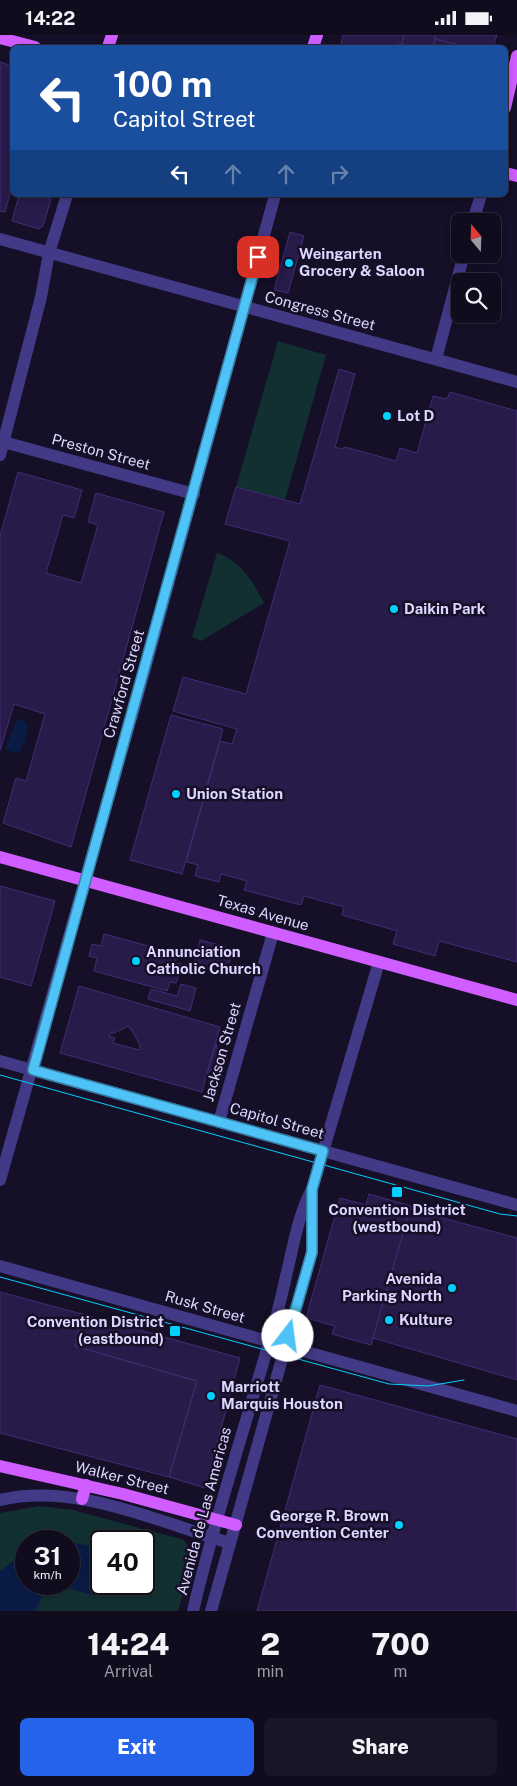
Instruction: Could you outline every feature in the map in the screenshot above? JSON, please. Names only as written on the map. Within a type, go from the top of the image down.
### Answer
[{"type":"main road","points":[[0,38],[27,45]]},
{"type":"main road","points":[[508,95],[517,56]]},
{"type":"main road","name":"Texas Avenue","points":[[0,857],[517,1000]]},
{"type":"main road","name":"Walker Street","points":[[0,1465],[86,1485],[236,1525]]},
{"type":"main road","points":[[82,1499],[86,1485]]},
{"type":"street","points":[[0,455],[2,441],[41,297],[49,253],[66,197]]},
{"type":"street","name":"Crawford Street","points":[[0,1180],[33,1070],[194,494],[273,197]]},
{"type":"street","points":[[475,213],[480,197]]},
{"type":"street","name":"Congress Street","points":[[0,239],[517,382]]},
{"type":"street","points":[[436,359],[462,263]]},
{"type":"street","name":"Preston Street","points":[[2,441],[194,494]]},
{"type":"street","name":"Jackson Street","points":[[219,1122],[273,933]]},
{"type":"street","name":"Avenida de Las Americas","points":[[193,1611],[211,1537],[269,1342],[288,1270],[293,1239],[303,1207],[312,1189],[379,962]]},
{"type":"street","name":"Capitol Street","points":[[0,1061],[517,1205]]},
{"type":"street","name":"Avenida de Las Americas","points":[[211,1611],[312,1252],[312,1189]]},
{"type":"street","points":[[498,1200],[517,1198]]},
{"type":"street","name":"Rusk Street","points":[[0,1266],[517,1411]]},
{"type":"street","points":[[0,1500],[25,1495],[82,1499],[102,1503],[230,1543]]},
{"type":"green space","points":[[278,341],[326,355],[285,500],[236,487]]},
{"type":"green space","points":[[217,553],[240,567],[264,603],[201,641],[192,637]]},
{"type":"green space","points":[[40,1506],[73,1510],[147,1530],[90,1530],[90,1595],[155,1595],[155,1532],[184,1540],[194,1555],[178,1611],[0,1611],[0,1513]]},
{"type":"water","points":[[22,719],[27,724],[27,732],[18,754],[5,749],[16,721]]},
{"type":"water","points":[[80,1544],[90,1546],[90,1594],[80,1591]]},
{"type":"water","points":[[15,1560],[15,1595],[42,1595],[36,1611],[0,1611],[0,1571]]},
{"type":"building","points":[[343,35],[404,35],[402,44],[399,43],[398,45],[341,44]]},
{"type":"building","points":[[404,35],[436,35],[434,45],[402,44]]},
{"type":"building","points":[[436,35],[497,35],[494,45],[459,45],[435,39]]},
{"type":"building","points":[[435,39],[459,45],[434,45]]},
{"type":"building","points":[[0,62],[10,65],[10,193],[5,212],[0,211]]},
{"type":"building","points":[[18,197],[44,197],[51,199],[43,226],[39,229],[12,221]]},
{"type":"building","name":"Weingarten Grocery & Saloon","points":[[290,232],[304,236],[288,293],[274,290]]},
{"type":"building","name":"Daikin Park","points":[[339,369],[355,374],[335,447],[342,449],[345,447],[396,461],[400,448],[417,453],[433,396],[447,399],[450,392],[517,411],[517,962],[439,941],[435,956],[393,944],[397,931],[342,915],[344,907],[304,896],[301,905],[244,890],[247,881],[221,874],[219,882],[195,876],[198,865],[186,862],[220,741],[232,744],[237,729],[173,711],[183,677],[246,694],[290,541],[225,524],[236,487],[300,504]]},
{"type":"building","points":[[18,472],[82,490],[74,518],[63,515],[46,573],[81,583],[98,525],[88,522],[96,493],[164,512],[71,847],[3,823],[16,778],[26,781],[45,714],[14,704],[0,751],[0,536]]},
{"type":"building","name":"Union Station","points":[[171,715],[223,729],[182,874],[130,860]]},
{"type":"building","points":[[0,886],[55,901],[31,986],[0,977]]},
{"type":"building","name":"Annunciation Catholic Church","points":[[104,934],[178,954],[175,963],[182,964],[176,983],[170,982],[167,991],[94,971],[97,958],[89,956],[92,944],[101,946]]},
{"type":"building","points":[[200,940],[226,947],[225,953],[231,955],[228,968],[232,969],[230,974],[194,964]]},
{"type":"building","points":[[181,984],[196,988],[190,1011],[148,999],[151,989],[177,996]]},
{"type":"building","points":[[79,986],[220,1027],[202,1092],[60,1053]],"holes":[[[129,1026],[140,1045],[139,1050],[113,1043],[115,1038],[109,1036],[111,1033]]]},
{"type":"building","points":[[216,1043],[218,1055],[215,1066],[207,1074]]},
{"type":"building","points":[[369,1194],[411,1206],[371,1345],[332,1334],[335,1326],[306,1318],[340,1198],[366,1205]]},
{"type":"building","name":"Avenida Parking North","points":[[410,1209],[517,1238],[517,1380],[373,1338]]},
{"type":"building","points":[[0,1292],[82,1314],[75,1346],[197,1381],[169,1477],[0,1433]]},
{"type":"building","name":"Marriott Marquis Houston","points":[[82,1314],[240,1358],[205,1488],[169,1477],[197,1381],[75,1346]]},
{"type":"building","name":"George R. Brown Convention Center","points":[[320,1385],[517,1439],[517,1611],[257,1611]]},
{"type":"tram line","points":[[0,1075],[500,1214],[517,1216]]},
{"type":"tram line","points":[[0,1277],[389,1384],[428,1386],[464,1380]]},
{"type":"place","name":"Weingarten Grocery & Saloon","points":[[289,263]]},
{"type":"place","name":"Lot D","points":[[387,416]]},
{"type":"place","name":"Daikin Park","points":[[394,609]]},
{"type":"place","name":"Union Station","points":[[176,794]]},
{"type":"place","name":"Annunciation Catholic Church","points":[[136,961]]},
{"type":"place","name":"Convention District (westbound)","points":[[397,1192]]},
{"type":"place","name":"Avenida Parking North","points":[[452,1288]]},
{"type":"place","name":"Kulture","points":[[389,1320]]},
{"type":"place","name":"Convention District (eastbound)","points":[[175,1331]]},
{"type":"place","name":"Marriott Marquis Houston","points":[[211,1396]]},
{"type":"place","name":"George R. Brown Convention Center","points":[[399,1525]]},
{"type":"route","points":[[258,257],[142,683],[33,1070],[323,1151],[312,1189],[312,1252],[288,1336]]}]
